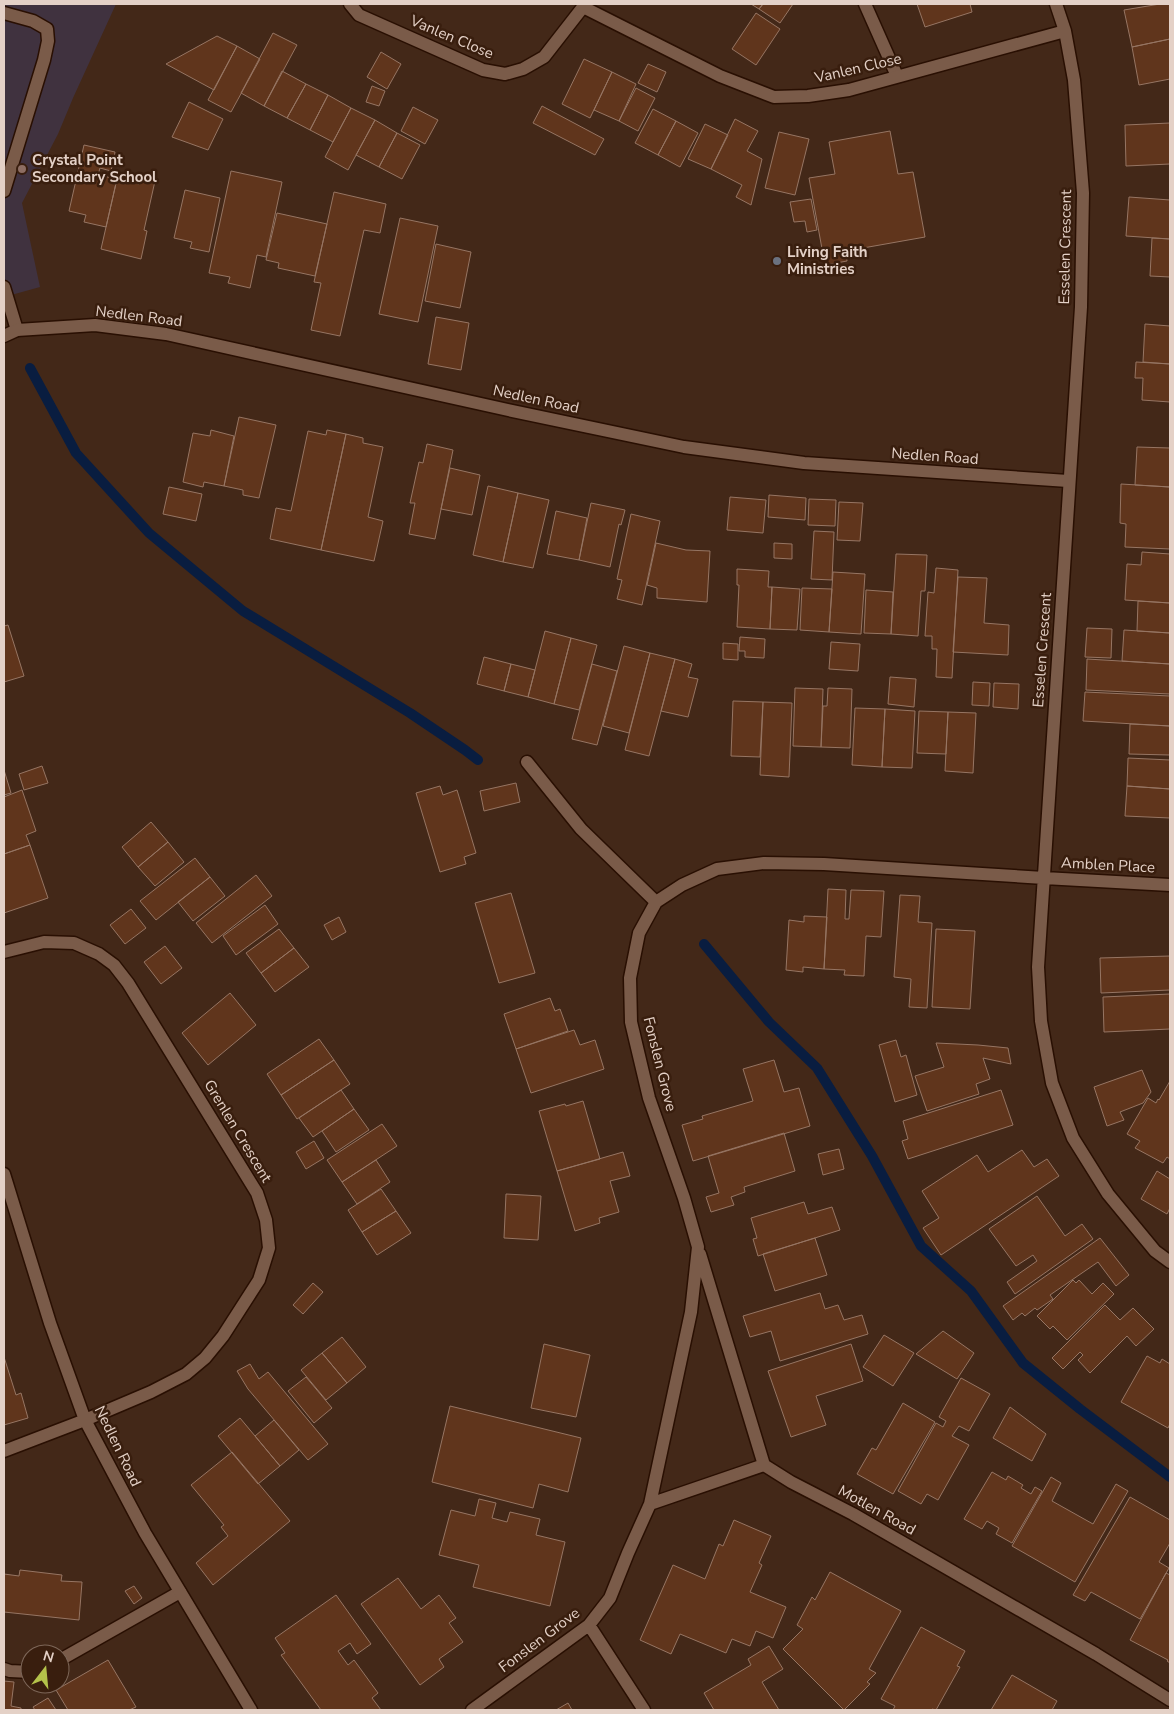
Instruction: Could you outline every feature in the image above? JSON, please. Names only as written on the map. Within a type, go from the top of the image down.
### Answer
[{"type":"street","name":"Vanlen Close","points":[[350,4],[359,15],[482,70],[505,74],[523,69],[544,57],[584,6],[720,76],[774,97],[808,96],[850,90],[1065,31]]},
{"type":"street","points":[[865,4],[897,76]]},
{"type":"street","name":"Esselen Crescent","points":[[1056,4],[1065,31],[1074,80],[1083,193],[1081,307],[1068,482],[1038,966],[1041,1021],[1052,1083],[1073,1138],[1108,1194],[1155,1251],[1170,1262]]},
{"type":"street","points":[[4,13],[33,21],[46,29],[48,41],[44,60],[4,191]]},
{"type":"street","points":[[4,287],[17,330]]},
{"type":"street","name":"Nedlen Road","points":[[4,336],[17,330],[95,325],[166,334],[684,447],[804,463],[1068,482]]},
{"type":"street","points":[[527,762],[581,829],[656,902]]},
{"type":"street","name":"Fonslen Grove","points":[[472,1710],[589,1625],[610,1598],[650,1504],[691,1312],[698,1247],[684,1198],[649,1098],[631,1022],[630,978],[639,933],[656,902],[682,885],[718,869],[764,864],[824,864],[1044,878]]},
{"type":"street","name":"Amblen Place","points":[[1044,878],[1170,885]]},
{"type":"street","name":"Grenlen Crescent","points":[[4,952],[44,942],[74,943],[99,954],[114,964],[128,983],[257,1193],[266,1220],[269,1248],[259,1280],[223,1336],[205,1358],[186,1374],[151,1392],[86,1420],[4,1451]]},
{"type":"street","name":"Nedlen Road","points":[[4,1174],[50,1323],[86,1420],[135,1516],[251,1710]]},
{"type":"street","points":[[650,1504],[764,1465],[698,1247]]},
{"type":"street","name":"Motlen Road","points":[[764,1465],[1096,1654],[1170,1700]]},
{"type":"street","points":[[70,1654],[180,1592]]},
{"type":"street","points":[[589,1625],[644,1710]]},
{"type":"street","points":[[4,1669],[20,1672]]},
{"type":"shaded area","name":"Crystal Point Secondary School","points":[[4,4],[116,4],[58,134],[22,203],[40,287],[4,297]]},
{"type":"building","points":[[751,4],[763,4],[759,9]]},
{"type":"building","points":[[763,4],[793,4],[780,23],[759,9]]},
{"type":"building","points":[[917,4],[970,4],[972,12],[925,27]]},
{"type":"building","points":[[1170,4],[1170,39],[1132,47],[1124,10]]},
{"type":"building","points":[[756,13],[780,29],[756,65],[732,49]]},
{"type":"building","points":[[273,33],[297,45],[264,106],[241,93]]},
{"type":"building","points":[[217,36],[237,46],[214,90],[166,64]]},
{"type":"building","points":[[1170,39],[1170,79],[1139,85],[1132,47]]},
{"type":"building","points":[[237,46],[260,59],[231,112],[208,100]]},
{"type":"building","points":[[381,52],[401,64],[387,89],[367,77]]},
{"type":"building","points":[[584,59],[612,72],[590,118],[562,104]]},
{"type":"building","points":[[648,64],[666,72],[657,92],[638,83]]},
{"type":"building","points":[[282,71],[306,84],[287,118],[264,106]]},
{"type":"building","points":[[612,72],[636,84],[619,121],[594,110]]},
{"type":"building","points":[[306,84],[328,95],[310,130],[287,118]]},
{"type":"building","points":[[372,86],[385,91],[379,106],[366,102]]},
{"type":"building","points":[[636,88],[655,98],[638,131],[619,121]]},
{"type":"building","points":[[328,95],[351,108],[333,142],[310,130]]},
{"type":"building","points":[[189,102],[223,119],[208,150],[172,137]]},
{"type":"building","points":[[542,106],[604,139],[595,155],[533,123]]},
{"type":"building","points":[[413,107],[438,120],[425,144],[401,131]]},
{"type":"building","points":[[351,108],[375,120],[348,170],[325,157]]},
{"type":"building","points":[[653,109],[676,121],[658,155],[635,143]]},
{"type":"building","points":[[735,119],[758,131],[747,151],[762,159],[751,205],[736,197],[742,185],[711,169]]},
{"type":"building","points":[[375,120],[397,133],[379,167],[356,155]]},
{"type":"building","points":[[676,121],[698,133],[680,167],[658,155]]},
{"type":"building","points":[[1170,123],[1170,164],[1126,166],[1125,125]]},
{"type":"building","points":[[705,124],[728,135],[711,169],[688,159]]},
{"type":"building","points":[[890,131],[898,174],[913,172],[925,237],[846,251],[847,261],[825,265],[809,178],[835,174],[829,142]]},
{"type":"building","points":[[779,132],[809,139],[795,195],[765,188]]},
{"type":"building","points":[[397,133],[420,145],[402,179],[379,167]]},
{"type":"building","points":[[84,145],[115,152],[111,171],[100,168],[98,175],[117,179],[106,227],[84,222],[86,215],[69,211]]},
{"type":"building","points":[[231,171],[282,182],[266,257],[257,255],[250,288],[228,283],[230,277],[209,273]]},
{"type":"building","points":[[140,178],[155,181],[144,230],[147,231],[141,259],[101,249],[117,179],[139,184]]},
{"type":"building","points":[[185,190],[220,198],[209,252],[190,248],[192,242],[174,238]]},
{"type":"building","points":[[334,192],[386,204],[380,233],[364,230],[340,336],[311,330],[321,283],[314,282]]},
{"type":"building","points":[[1129,197],[1170,200],[1170,239],[1126,236]]},
{"type":"building","points":[[811,199],[817,230],[807,232],[805,221],[794,222],[790,202]]},
{"type":"building","points":[[277,213],[327,224],[315,276],[278,268],[279,263],[266,260]]},
{"type":"building","points":[[400,218],[438,226],[418,322],[379,314]]},
{"type":"building","points":[[1152,238],[1170,239],[1170,277],[1150,276]]},
{"type":"building","points":[[436,244],[471,252],[460,308],[425,301]]},
{"type":"building","points":[[436,317],[469,323],[461,370],[428,364]]},
{"type":"building","points":[[1145,324],[1170,326],[1170,364],[1143,362]]},
{"type":"building","points":[[1136,362],[1170,364],[1170,402],[1142,400],[1143,378],[1135,378]]},
{"type":"building","points":[[239,417],[276,425],[259,498],[243,495],[243,490],[224,486]]},
{"type":"building","points":[[211,430],[234,436],[224,486],[204,482],[203,487],[183,482],[193,433],[210,436]]},
{"type":"building","points":[[327,430],[346,434],[321,550],[270,539],[276,508],[291,511],[308,431],[326,435]]},
{"type":"building","points":[[346,434],[363,438],[363,443],[383,447],[368,517],[383,521],[374,561],[321,550]]},
{"type":"building","points":[[427,444],[453,450],[435,539],[409,534],[415,503],[410,503],[419,462],[423,463]]},
{"type":"building","points":[[1137,447],[1170,448],[1170,487],[1135,485]]},
{"type":"building","points":[[450,468],[480,475],[472,515],[441,509]]},
{"type":"building","points":[[1121,484],[1170,487],[1170,549],[1125,547],[1126,524],[1120,523]]},
{"type":"building","points":[[488,486],[518,493],[503,562],[473,555]]},
{"type":"building","points":[[169,487],[202,494],[196,521],[163,514]]},
{"type":"building","points":[[518,493],[549,500],[533,568],[503,562]]},
{"type":"building","points":[[769,495],[806,498],[805,520],[768,517]]},
{"type":"building","points":[[730,497],[766,500],[763,533],[727,530]]},
{"type":"building","points":[[809,499],[836,500],[835,526],[808,525]]},
{"type":"building","points":[[839,502],[863,503],[860,541],[837,540]]},
{"type":"building","points":[[591,503],[625,510],[621,525],[619,524],[610,567],[579,560]]},
{"type":"building","points":[[556,511],[587,518],[579,560],[547,554]]},
{"type":"building","points":[[631,514],[660,521],[642,605],[617,599],[622,580],[617,579]]},
{"type":"building","points":[[814,531],[834,532],[832,580],[811,579]]},
{"type":"building","points":[[656,543],[686,550],[710,551],[707,602],[657,598],[657,588],[647,585]]},
{"type":"building","points":[[774,543],[792,544],[792,559],[774,558]]},
{"type":"building","points":[[1142,552],[1170,554],[1170,603],[1125,600],[1127,564],[1141,565]]},
{"type":"building","points":[[896,554],[927,555],[925,591],[921,591],[918,636],[891,634]]},
{"type":"building","points":[[936,568],[958,570],[952,678],[936,677],[937,649],[932,649],[932,636],[925,636],[928,592],[934,593]]},
{"type":"building","points":[[737,569],[769,571],[768,587],[772,587],[770,629],[737,627],[739,585],[737,585]]},
{"type":"building","points":[[833,572],[865,574],[861,634],[829,632]]},
{"type":"building","points":[[958,577],[987,578],[984,623],[1009,625],[1008,655],[953,652]]},
{"type":"building","points":[[772,587],[800,589],[797,630],[770,629]]},
{"type":"building","points":[[802,588],[832,589],[829,632],[800,630]]},
{"type":"building","points":[[866,590],[893,592],[891,634],[864,633]]},
{"type":"building","points":[[1138,601],[1170,603],[1170,633],[1137,631]]},
{"type":"building","points":[[8,625],[24,676],[4,682],[4,626]]},
{"type":"building","points":[[1087,628],[1112,629],[1111,658],[1085,657]]},
{"type":"building","points":[[1124,630],[1170,633],[1170,664],[1122,661]]},
{"type":"building","points":[[545,631],[571,638],[554,704],[528,697]]},
{"type":"building","points":[[740,637],[765,639],[764,658],[745,657],[745,651],[739,651]]},
{"type":"building","points":[[571,638],[597,645],[579,710],[554,704]]},
{"type":"building","points":[[831,642],[860,644],[858,671],[829,669]]},
{"type":"building","points":[[723,643],[738,644],[738,660],[723,659]]},
{"type":"building","points":[[624,646],[650,653],[629,733],[603,726]]},
{"type":"building","points":[[650,653],[675,659],[649,756],[625,750]]},
{"type":"building","points":[[484,657],[511,664],[504,691],[477,684]]},
{"type":"building","points":[[675,659],[692,664],[688,677],[698,679],[688,717],[661,711]]},
{"type":"building","points":[[1087,659],[1170,664],[1170,694],[1086,690]]},
{"type":"building","points":[[511,664],[535,670],[528,697],[504,691]]},
{"type":"building","points":[[592,664],[617,671],[597,745],[572,739]]},
{"type":"building","points":[[890,677],[916,679],[914,707],[888,704]]},
{"type":"building","points":[[973,682],[990,683],[989,706],[972,705]]},
{"type":"building","points":[[994,683],[1019,684],[1018,709],[993,707]]},
{"type":"building","points":[[795,688],[823,689],[821,747],[793,746]]},
{"type":"building","points":[[828,688],[852,689],[850,748],[821,747],[823,706],[827,706]]},
{"type":"building","points":[[1085,692],[1170,696],[1170,726],[1083,721]]},
{"type":"building","points":[[733,701],[763,702],[760,757],[731,756]]},
{"type":"building","points":[[763,702],[792,703],[789,777],[760,775]]},
{"type":"building","points":[[855,708],[885,709],[882,767],[852,765]]},
{"type":"building","points":[[885,709],[915,711],[912,768],[882,767]]},
{"type":"building","points":[[919,711],[948,712],[946,754],[917,753]]},
{"type":"building","points":[[948,712],[976,713],[973,773],[945,771]]},
{"type":"building","points":[[1130,724],[1170,726],[1170,755],[1129,754]]},
{"type":"building","points":[[1128,758],[1170,760],[1170,789],[1127,786]]},
{"type":"building","points":[[42,766],[48,783],[24,790],[19,774]]},
{"type":"building","points":[[4,770],[11,793],[4,795]]},
{"type":"building","points":[[516,783],[520,802],[484,811],[480,791]]},
{"type":"building","points":[[440,786],[443,795],[457,790],[476,853],[464,857],[466,864],[440,872],[416,793]]},
{"type":"building","points":[[1127,786],[1170,789],[1170,818],[1125,816]]},
{"type":"building","points":[[22,790],[36,831],[26,835],[30,845],[4,854],[4,797]]},
{"type":"building","points":[[151,822],[168,842],[138,867],[122,847]]},
{"type":"building","points":[[168,842],[184,862],[155,886],[138,867]]},
{"type":"building","points":[[30,845],[48,898],[4,913],[4,854]]},
{"type":"building","points":[[195,858],[210,877],[156,920],[140,901]]},
{"type":"building","points":[[256,875],[272,896],[212,943],[196,923]]},
{"type":"building","points":[[210,877],[225,896],[193,921],[178,902]]},
{"type":"building","points":[[828,889],[846,890],[845,919],[849,919],[851,890],[884,891],[881,937],[866,936],[864,976],[844,975],[845,970],[824,969]]},
{"type":"building","points":[[511,893],[535,973],[499,983],[475,903]]},
{"type":"building","points":[[900,895],[920,896],[918,922],[932,923],[927,1008],[909,1007],[911,979],[894,977]]},
{"type":"building","points":[[265,905],[278,924],[236,955],[223,936]]},
{"type":"building","points":[[131,909],[146,928],[125,944],[110,925]]},
{"type":"building","points":[[804,916],[827,917],[824,969],[803,967],[803,972],[786,970],[789,920],[804,922]]},
{"type":"building","points":[[339,917],[346,932],[332,940],[324,925]]},
{"type":"building","points":[[279,929],[294,948],[261,973],[246,953]]},
{"type":"building","points":[[936,929],[975,931],[970,1009],[932,1007]]},
{"type":"building","points":[[165,946],[182,968],[161,984],[144,962]]},
{"type":"building","points":[[294,948],[309,967],[275,992],[261,973]]},
{"type":"building","points":[[1170,956],[1170,990],[1101,993],[1100,958]]},
{"type":"building","points":[[230,993],[256,1025],[208,1065],[182,1033]]},
{"type":"building","points":[[1170,994],[1170,1029],[1104,1032],[1103,997]]},
{"type":"building","points":[[550,998],[555,1011],[560,1009],[568,1031],[516,1049],[504,1014]]},
{"type":"building","points":[[574,1030],[580,1045],[595,1040],[604,1069],[531,1093],[516,1049]]},
{"type":"building","points":[[319,1039],[334,1060],[281,1095],[267,1074]]},
{"type":"building","points":[[896,1040],[901,1057],[906,1055],[917,1095],[895,1102],[879,1045]]},
{"type":"building","points":[[936,1043],[1008,1048],[1011,1064],[983,1058],[990,1079],[976,1084],[979,1094],[927,1111],[915,1076],[944,1067]]},
{"type":"building","points":[[334,1060],[350,1084],[297,1119],[281,1095]]},
{"type":"building","points":[[774,1060],[784,1092],[799,1088],[810,1126],[693,1161],[682,1125],[703,1119],[702,1116],[753,1101],[743,1069]]},
{"type":"building","points":[[1142,1070],[1151,1092],[1143,1103],[1120,1112],[1124,1120],[1107,1126],[1094,1087]]},
{"type":"building","points":[[1170,1081],[1170,1159],[1167,1157],[1163,1163],[1135,1148],[1140,1141],[1127,1134],[1148,1098],[1156,1103]]},
{"type":"building","points":[[341,1090],[354,1109],[313,1137],[299,1118]]},
{"type":"building","points":[[1001,1090],[1013,1125],[908,1159],[902,1141],[908,1139],[903,1121]]},
{"type":"building","points":[[583,1101],[600,1159],[557,1171],[539,1111]]},
{"type":"building","points":[[354,1109],[369,1130],[336,1152],[322,1131]]},
{"type":"building","points":[[382,1124],[397,1146],[342,1182],[327,1160]]},
{"type":"building","points":[[784,1133],[795,1171],[744,1187],[745,1192],[731,1197],[734,1205],[711,1212],[706,1197],[719,1193],[708,1156]]},
{"type":"building","points":[[314,1141],[324,1158],[306,1169],[296,1152]]},
{"type":"building","points":[[839,1149],[844,1169],[823,1175],[818,1154]]},
{"type":"building","points":[[1022,1150],[1034,1167],[1047,1159],[1059,1176],[941,1255],[923,1228],[939,1218],[922,1191],[977,1155],[988,1172]]},
{"type":"building","points":[[623,1152],[630,1176],[610,1181],[619,1212],[599,1218],[600,1223],[575,1231],[557,1171]]},
{"type":"building","points":[[376,1160],[390,1182],[357,1204],[342,1182]]},
{"type":"building","points":[[1157,1171],[1170,1179],[1170,1208],[1167,1214],[1141,1199]]},
{"type":"building","points":[[381,1189],[396,1211],[362,1232],[348,1210]]},
{"type":"building","points":[[506,1194],[541,1196],[538,1240],[504,1238]]},
{"type":"building","points":[[1037,1196],[1065,1236],[1082,1224],[1093,1239],[1015,1294],[1007,1282],[1037,1261],[1033,1255],[1016,1266],[989,1229]]},
{"type":"building","points":[[804,1202],[808,1214],[832,1207],[840,1230],[758,1256],[753,1239],[757,1238],[751,1218]]},
{"type":"building","points":[[396,1211],[411,1233],[377,1255],[362,1232]]},
{"type":"building","points":[[815,1238],[827,1275],[775,1291],[763,1254]]},
{"type":"building","points":[[1100,1238],[1129,1275],[1116,1286],[1098,1262],[1050,1295],[1053,1299],[1037,1310],[1035,1308],[1025,1316],[1022,1313],[1013,1320],[1003,1306]]},
{"type":"building","points":[[1073,1280],[1076,1283],[1079,1280],[1092,1294],[1103,1283],[1114,1294],[1067,1340],[1053,1326],[1050,1329],[1037,1316]]},
{"type":"building","points":[[313,1283],[323,1292],[303,1314],[293,1305]]},
{"type":"building","points":[[820,1293],[825,1309],[838,1305],[844,1320],[862,1315],[868,1334],[780,1361],[771,1331],[750,1337],[743,1316]]},
{"type":"building","points":[[1105,1305],[1120,1320],[1133,1308],[1154,1329],[1136,1346],[1127,1336],[1090,1373],[1078,1360],[1083,1355],[1080,1352],[1063,1369],[1052,1358]]},
{"type":"building","points":[[943,1331],[974,1353],[957,1379],[916,1354]]},
{"type":"building","points":[[884,1335],[914,1353],[893,1386],[863,1367]]},
{"type":"building","points":[[342,1337],[366,1367],[347,1383],[322,1353]]},
{"type":"building","points":[[544,1344],[590,1355],[576,1417],[531,1408]]},
{"type":"building","points":[[851,1344],[863,1381],[816,1396],[826,1425],[791,1437],[768,1371]]},
{"type":"building","points":[[322,1353],[347,1383],[326,1400],[301,1370]]},
{"type":"building","points":[[1147,1356],[1160,1363],[1162,1359],[1170,1364],[1170,1424],[1168,1428],[1121,1402]]},
{"type":"building","points":[[4,1357],[16,1395],[21,1393],[28,1418],[4,1425]]},
{"type":"building","points":[[250,1364],[259,1379],[268,1372],[328,1444],[308,1460],[248,1389],[237,1371]]},
{"type":"building","points":[[306,1377],[332,1408],[314,1423],[288,1391]]},
{"type":"building","points":[[961,1378],[990,1394],[969,1431],[959,1426],[952,1436],[969,1445],[938,1500],[927,1494],[921,1504],[898,1491],[936,1423],[943,1427],[946,1421],[939,1417]]},
{"type":"building","points":[[903,1403],[935,1422],[893,1494],[857,1474],[872,1448],[876,1450]]},
{"type":"building","points":[[450,1406],[581,1438],[568,1492],[539,1484],[533,1508],[432,1482]]},
{"type":"building","points":[[1010,1407],[1046,1434],[1032,1461],[993,1438]]},
{"type":"building","points":[[240,1418],[280,1466],[258,1484],[218,1436]]},
{"type":"building","points":[[274,1420],[299,1450],[280,1466],[255,1436]]},
{"type":"building","points":[[232,1452],[290,1521],[213,1585],[196,1563],[228,1536],[221,1527],[224,1525],[191,1485]]},
{"type":"building","points":[[992,1472],[1006,1480],[1008,1476],[1023,1485],[1021,1488],[1031,1494],[1035,1487],[1042,1491],[1012,1543],[996,1534],[999,1528],[987,1521],[982,1529],[964,1519]]},
{"type":"building","points":[[1051,1477],[1061,1483],[1052,1501],[1093,1524],[1116,1484],[1128,1491],[1075,1582],[1012,1546]]},
{"type":"building","points":[[1130,1497],[1170,1520],[1170,1543],[1159,1562],[1169,1568],[1140,1619],[1091,1592],[1085,1601],[1073,1595]]},
{"type":"building","points":[[479,1499],[496,1503],[492,1518],[507,1522],[510,1512],[540,1519],[536,1535],[565,1542],[550,1606],[473,1587],[479,1565],[439,1555],[451,1510],[475,1516]]},
{"type":"building","points":[[734,1520],[771,1536],[759,1563],[762,1565],[750,1592],[786,1607],[773,1638],[756,1631],[750,1646],[732,1639],[726,1653],[680,1634],[671,1654],[640,1640],[673,1565],[705,1579],[719,1544],[723,1546]]},
{"type":"building","points":[[20,1570],[62,1575],[61,1581],[82,1582],[79,1620],[4,1612],[4,1574],[19,1576]]},
{"type":"building","points":[[830,1572],[901,1611],[869,1669],[876,1673],[867,1682],[870,1684],[844,1710],[783,1649],[803,1629],[797,1625],[812,1597],[815,1600]]},
{"type":"building","points":[[1166,1573],[1170,1575],[1170,1663],[1168,1660],[1130,1640]]},
{"type":"building","points":[[398,1578],[421,1609],[439,1595],[456,1618],[449,1623],[463,1642],[439,1659],[444,1667],[420,1685],[361,1604]]},
{"type":"building","points":[[134,1586],[142,1598],[134,1604],[125,1591]]},
{"type":"building","points":[[336,1595],[371,1644],[357,1654],[350,1643],[338,1651],[348,1665],[354,1660],[378,1693],[372,1698],[381,1710],[321,1710],[281,1655],[285,1653],[275,1638]]},
{"type":"building","points":[[921,1627],[965,1651],[957,1666],[960,1667],[936,1710],[893,1710],[895,1706],[881,1699]]},
{"type":"building","points":[[769,1646],[783,1669],[762,1682],[779,1710],[714,1710],[704,1693],[751,1665],[748,1659]]},
{"type":"building","points":[[108,1660],[136,1707],[129,1710],[68,1710],[58,1694],[70,1694],[70,1682]]},
{"type":"building","points":[[1012,1675],[1057,1701],[1052,1710],[991,1710]]},
{"type":"building","points":[[4,1681],[14,1682],[11,1706],[21,1708],[21,1710],[4,1710]]},
{"type":"building","points":[[48,1698],[56,1710],[35,1710],[33,1707]]},
{"type":"building","points":[[568,1703],[572,1710],[556,1710]]},
{"type":"waterway","points":[[30,368],[76,453],[149,533],[243,611],[410,713],[478,760]]},
{"type":"waterway","points":[[704,944],[769,1022],[817,1068],[872,1156],[921,1246],[971,1291],[1023,1363],[1170,1477]]},
{"type":"place","name":"Crystal Point Secondary School","points":[[22,169]]},
{"type":"place","name":"Living Faith Ministries","points":[[777,261]]}]
